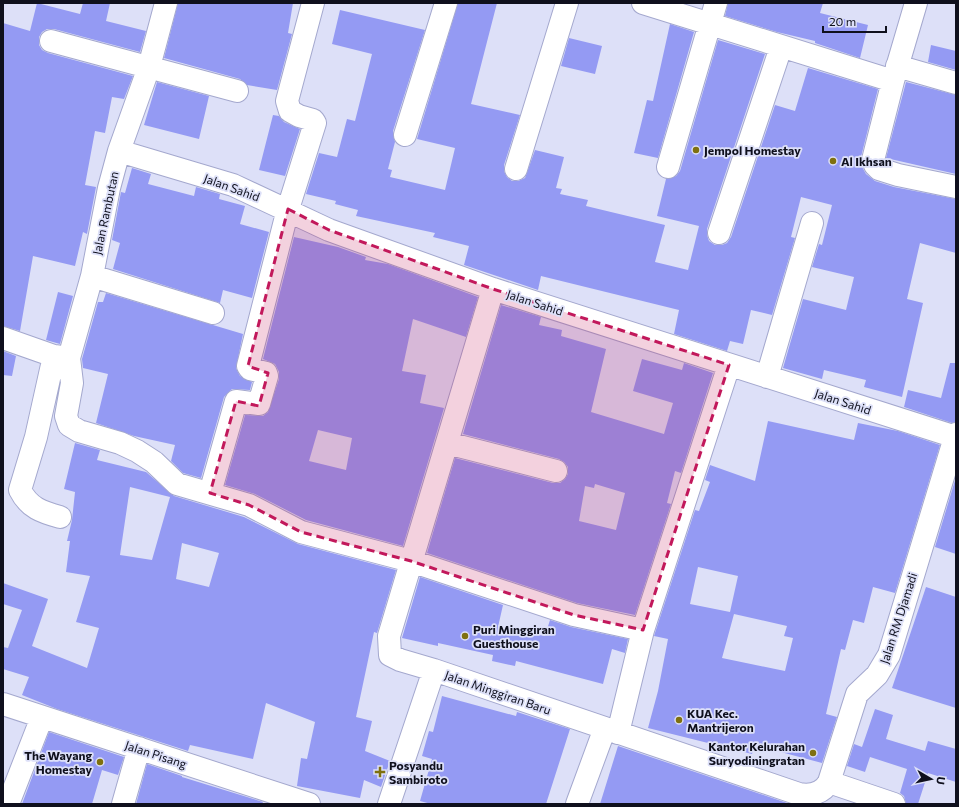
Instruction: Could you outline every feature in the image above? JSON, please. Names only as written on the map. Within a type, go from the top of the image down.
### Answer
[{"type":"street","name":"Jalan Rambutan","points":[[60,517],[43,512],[26,501],[20,490],[61,357],[92,276],[109,188],[119,151],[149,67],[166,3]]},
{"type":"street","points":[[210,493],[236,401],[259,404],[267,376],[266,373],[248,366],[288,210],[315,123],[313,120],[299,116],[290,111],[287,101],[313,3]]},
{"type":"street","points":[[405,135],[446,3]]},
{"type":"street","points":[[516,169],[567,3]]},
{"type":"street","points":[[643,3],[713,13],[781,47],[895,74],[956,83]]},
{"type":"street","points":[[916,3],[874,153],[875,165],[879,169],[898,175],[956,187]]},
{"type":"street","points":[[668,167],[713,13]]},
{"type":"street","points":[[51,41],[237,91]]},
{"type":"street","points":[[719,233],[781,47]]},
{"type":"street","name":"Jalan Sahid","points":[[119,151],[233,185],[330,230],[493,289],[956,436]]},
{"type":"street","points":[[767,377],[812,223]]},
{"type":"street","points":[[92,276],[213,313]]},
{"type":"street","points":[[434,670],[400,660],[390,654],[389,636],[493,289]]},
{"type":"street","points":[[3,338],[61,357],[72,383],[66,416],[69,425],[79,431],[120,443],[137,451],[154,462],[177,484],[249,505],[302,532],[411,561],[574,614],[643,630]]},
{"type":"street","points":[[577,804],[612,730],[729,365]]},
{"type":"street","name":"Jalan RM Djamadi","points":[[829,782],[857,694],[877,675],[889,655],[956,436]]},
{"type":"street","points":[[447,443],[556,471]]},
{"type":"street","name":"Jalan Minggiran Baru","points":[[389,804],[434,670],[612,730],[798,799]]},
{"type":"street","name":"Jalan Pisang","points":[[3,704],[309,804]]},
{"type":"street","points":[[8,804],[42,717]]},
{"type":"street","points":[[123,804],[139,748]]},
{"type":"street","points":[[798,799],[823,790],[829,782],[894,804]]},
{"type":"highlighted area","points":[[288,209],[329,230],[493,289],[729,365],[643,630],[574,615],[411,561],[301,532],[249,505],[210,493],[236,401],[259,406],[268,373],[248,366]]},
{"type":"building","points":[[37,3],[80,14],[83,3],[110,3],[106,21],[146,31],[140,52],[54,29],[47,29],[42,32],[39,37],[39,45],[42,50],[48,53],[133,76],[124,99],[112,97],[105,133],[95,131],[85,185],[96,187],[87,234],[83,232],[75,266],[33,256],[20,331],[3,326],[3,23],[30,31]]},
{"type":"building","points":[[178,3],[293,3],[288,33],[292,34],[277,90],[247,85],[240,79],[164,58]]},
{"type":"building","points":[[458,3],[497,3],[471,104],[520,115],[504,165],[504,171],[507,177],[512,181],[518,181],[525,178],[535,150],[564,157],[556,188],[562,189],[560,194],[588,200],[586,206],[665,225],[655,262],[688,270],[699,226],[657,216],[666,179],[676,176],[680,171],[718,40],[765,54],[707,229],[709,241],[715,245],[727,243],[731,237],[775,105],[795,111],[808,68],[878,89],[861,157],[861,165],[866,174],[875,181],[894,187],[956,199],[956,253],[920,243],[907,299],[923,303],[902,397],[864,387],[866,380],[824,370],[822,379],[783,368],[803,299],[846,310],[854,277],[812,267],[819,244],[822,245],[832,205],[801,197],[791,237],[795,238],[772,315],[751,310],[743,344],[730,341],[727,351],[674,334],[679,310],[541,276],[538,290],[464,265],[469,246],[433,237],[435,233],[356,216],[358,210],[335,204],[336,201],[306,194],[319,153],[337,157],[347,119],[355,121],[372,54],[332,44],[340,10],[425,30],[393,131],[395,142],[388,169],[392,170],[390,177],[445,190],[455,148],[417,139]]},
{"type":"building","points":[[728,3],[823,3],[820,13],[868,25],[860,58],[815,43],[815,41],[777,32],[725,16]]},
{"type":"building","points":[[670,24],[694,32],[658,158],[634,153],[647,100],[653,101]]},
{"type":"building","points":[[569,38],[602,46],[595,74],[561,66]]},
{"type":"building","points":[[931,45],[956,51],[956,70],[928,62]]},
{"type":"building","points":[[157,82],[209,96],[199,139],[144,125]]},
{"type":"building","points":[[906,82],[956,95],[956,174],[886,158]]},
{"type":"building","points":[[273,115],[279,116],[284,122],[300,129],[285,176],[259,170]]},
{"type":"building","points":[[132,168],[151,174],[148,184],[194,196],[196,187],[220,194],[219,199],[245,206],[240,224],[269,232],[252,298],[223,290],[220,303],[113,269],[120,243],[112,240],[121,192],[125,193]]},
{"type":"building","points":[[294,237],[338,247],[366,257],[365,260],[388,264],[478,297],[466,337],[413,319],[402,371],[426,375],[420,403],[444,408],[403,546],[306,520],[255,494],[225,485],[245,415],[263,416],[268,412],[279,379],[279,372],[275,364],[263,359]],"holes":[[[318,430],[352,438],[346,470],[309,461]]]},
{"type":"building","points":[[58,292],[73,296],[60,344],[46,340]]},
{"type":"building","points":[[106,293],[243,334],[236,368],[240,376],[252,382],[250,390],[232,389],[224,397],[201,478],[183,473],[171,461],[175,445],[134,436],[96,423],[108,374],[83,368],[82,359],[98,302],[103,302]]},
{"type":"building","points":[[501,305],[541,317],[539,325],[562,330],[561,336],[606,349],[591,412],[664,434],[673,403],[633,391],[642,359],[682,370],[684,363],[713,373],[681,473],[675,471],[667,503],[671,504],[635,615],[577,603],[427,553],[455,458],[553,483],[560,483],[568,474],[568,467],[559,459],[463,434]],"holes":[[[595,484],[625,493],[616,530],[579,521],[585,486],[594,488]]]},
{"type":"building","points":[[3,351],[16,356],[12,376],[3,375]]},
{"type":"building","points":[[950,363],[956,363],[956,422],[952,423],[904,407],[908,390],[941,398]]},
{"type":"building","points":[[768,421],[854,440],[858,423],[898,431],[940,445],[895,593],[873,587],[864,623],[853,620],[845,650],[841,649],[826,714],[837,717],[822,763],[755,745],[752,754],[648,728],[658,691],[668,639],[654,636],[695,510],[699,511],[710,482],[705,480],[710,465],[755,481]],"holes":[[[698,567],[738,576],[730,612],[690,604]],[[734,614],[787,626],[784,636],[793,638],[785,671],[722,658]]]},
{"type":"building","points":[[75,443],[100,450],[97,460],[146,472],[174,496],[244,517],[298,544],[396,570],[377,633],[374,632],[356,717],[372,721],[365,751],[390,761],[381,787],[364,780],[360,798],[297,786],[301,758],[307,759],[315,722],[266,703],[253,759],[190,745],[188,751],[57,709],[22,695],[29,677],[3,669],[3,647],[8,648],[22,610],[3,604],[3,583],[48,599],[32,646],[87,668],[99,628],[76,622],[90,576],[66,572],[70,541],[67,541],[72,520],[75,492],[64,489]],"holes":[[[130,487],[170,497],[152,560],[120,555]],[[182,543],[219,553],[209,587],[176,579]]]},
{"type":"building","points":[[956,477],[956,554],[935,547]]},
{"type":"building","points":[[420,577],[503,605],[498,627],[545,636],[550,620],[571,627],[628,639],[625,653],[612,649],[603,684],[516,661],[515,666],[492,661],[493,655],[438,643],[438,646],[402,638]]},
{"type":"building","points":[[926,587],[956,597],[956,708],[892,688]]},
{"type":"building","points":[[442,696],[516,716],[517,712],[570,729],[546,804],[431,804],[420,801],[432,759],[422,756],[429,731],[433,732]]},
{"type":"building","points":[[875,709],[893,715],[886,739],[925,751],[928,741],[956,749],[956,782],[928,773],[918,804],[906,804],[904,796],[900,793],[907,769],[870,757],[865,772],[847,766],[854,744],[862,747]]},
{"type":"building","points":[[49,732],[124,757],[118,775],[102,770],[92,804],[22,804]]},
{"type":"building","points":[[618,746],[790,804],[600,804]]},
{"type":"building","points":[[147,764],[182,777],[263,802],[262,804],[136,804]]},
{"type":"place","name":"Jempol Homestay","points":[[696,150]]},
{"type":"place","name":"Al Ikhsan","points":[[833,161]]},
{"type":"place","name":"Puri Minggiran Guesthouse","points":[[465,636]]},
{"type":"place","name":"KUA Kec. Mantrijeron","points":[[679,720]]},
{"type":"place","name":"Kantor Kelurahan Suryodiningratan","points":[[813,753]]},
{"type":"place","name":"The Wayang Homestay","points":[[100,762]]},
{"type":"place","name":"Posyandu Sambiroto","points":[[380,772]]}]
